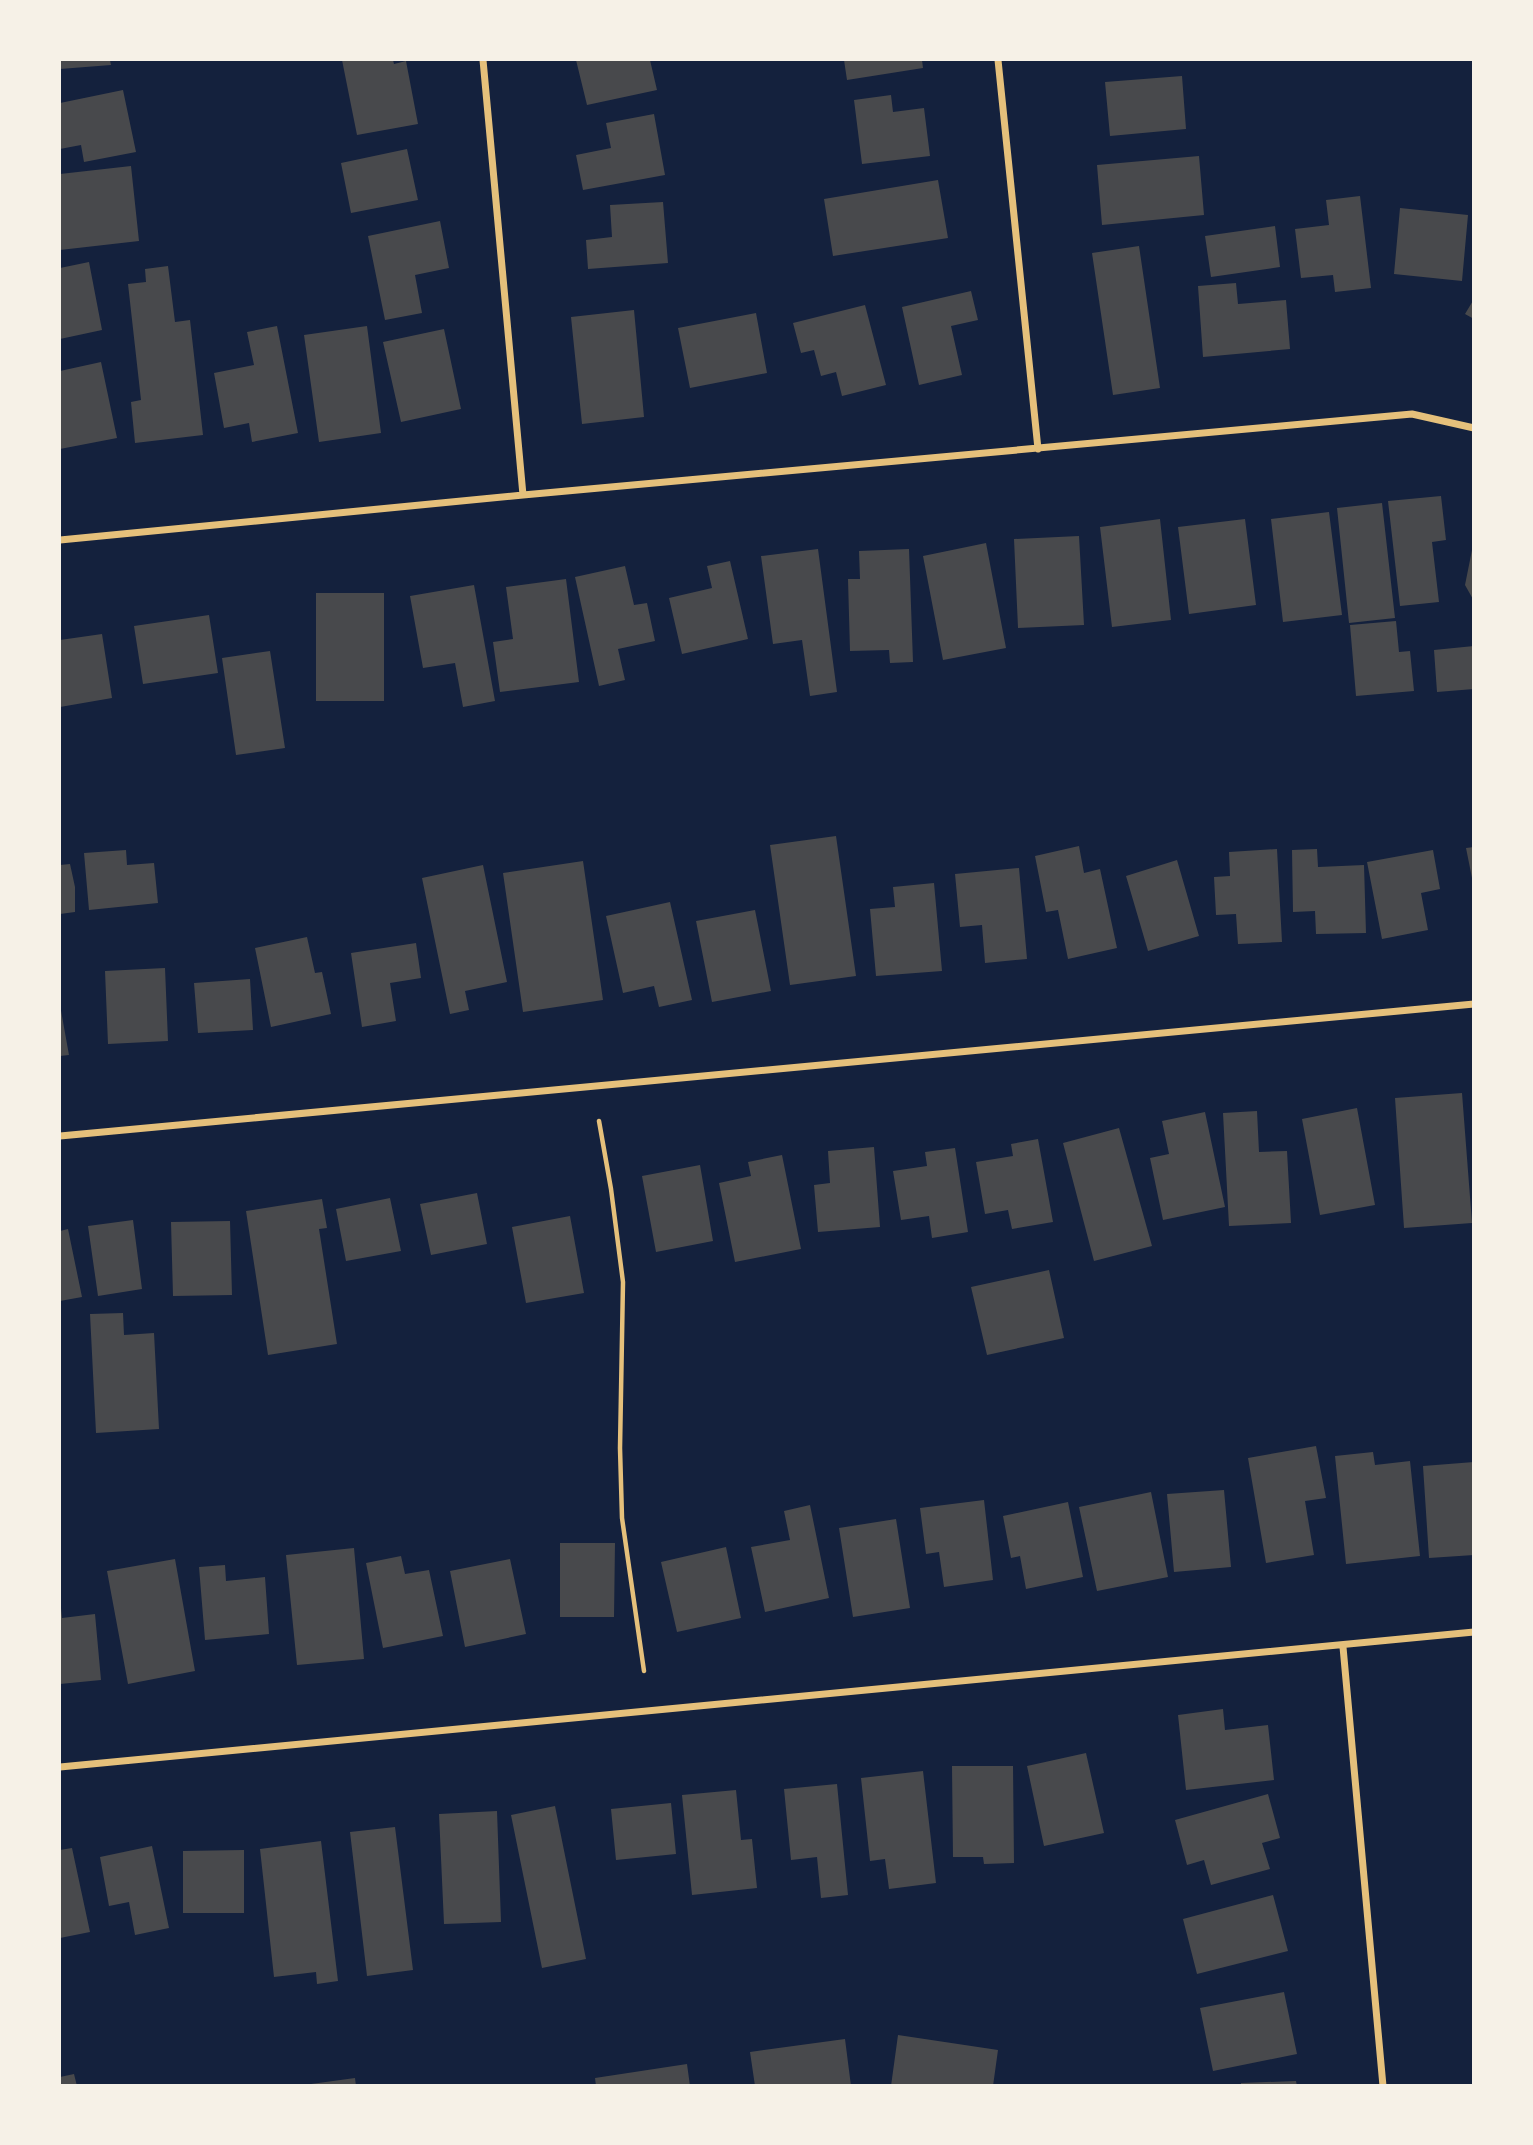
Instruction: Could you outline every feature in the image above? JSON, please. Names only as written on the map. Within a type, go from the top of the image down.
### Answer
[{"type":"street","points":[[483,60],[523,495]]},
{"type":"street","points":[[998,60],[1038,449]]},
{"type":"street","points":[[60,540],[1412,414],[1474,428]]},
{"type":"street","points":[[60,1136],[1474,1004]]},
{"type":"street","points":[[60,1767],[1343,1647],[1474,1632]]},
{"type":"street","points":[[1343,1647],[1383,2085]]},
{"type":"path","points":[[598,1122],[611,1189],[623,1282],[620,1448],[622,1518],[644,1671]]},
{"type":"building","points":[[60,60],[110,60],[111,65],[60,69]]},
{"type":"building","points":[[342,60],[393,60],[394,64],[406,61],[418,124],[357,135]]},
{"type":"building","points":[[576,60],[650,60],[657,90],[587,105]]},
{"type":"building","points":[[844,60],[922,60],[923,68],[847,80]]},
{"type":"building","points":[[1182,76],[1186,129],[1110,136],[1105,82]]},
{"type":"building","points":[[123,90],[136,152],[84,162],[81,145],[60,149],[60,103]]},
{"type":"building","points":[[891,95],[893,112],[924,108],[930,156],[862,164],[854,100]]},
{"type":"building","points":[[654,114],[665,175],[583,190],[576,155],[611,148],[606,123]]},
{"type":"building","points":[[407,149],[418,200],[351,213],[341,163]]},
{"type":"building","points":[[1199,156],[1204,215],[1102,225],[1097,165]]},
{"type":"building","points":[[131,166],[139,241],[60,250],[60,174]]},
{"type":"building","points":[[938,180],[948,238],[833,256],[824,199]]},
{"type":"building","points":[[1360,196],[1371,288],[1335,292],[1333,275],[1301,278],[1295,229],[1329,225],[1326,200]]},
{"type":"building","points":[[663,202],[668,263],[588,269],[586,240],[612,237],[610,205]]},
{"type":"building","points":[[1400,208],[1468,215],[1462,281],[1394,274]]},
{"type":"building","points":[[440,221],[449,268],[415,275],[422,313],[385,320],[368,236]]},
{"type":"building","points":[[1275,226],[1280,267],[1211,277],[1205,236]]},
{"type":"building","points":[[1139,246],[1160,388],[1113,395],[1092,253]]},
{"type":"building","points":[[89,262],[102,330],[60,339],[60,268]]},
{"type":"building","points":[[168,266],[175,322],[190,320],[203,435],[135,443],[131,402],[141,400],[128,284],[146,282],[145,269]]},
{"type":"building","points":[[1236,283],[1238,304],[1286,300],[1290,349],[1203,357],[1198,286]]},
{"type":"building","points":[[971,291],[978,320],[951,326],[962,375],[919,385],[902,307]]},
{"type":"building","points":[[1474,299],[1474,319],[1465,314]]},
{"type":"building","points":[[865,305],[886,385],[842,396],[836,372],[821,376],[814,350],[801,353],[793,323]]},
{"type":"building","points":[[634,310],[644,417],[582,424],[571,317]]},
{"type":"building","points":[[756,313],[767,373],[690,388],[678,328]]},
{"type":"building","points":[[277,326],[298,433],[252,442],[249,423],[224,428],[214,373],[254,365],[247,332]]},
{"type":"building","points":[[367,326],[381,433],[319,442],[304,335]]},
{"type":"building","points":[[444,329],[461,409],[401,422],[383,342]]},
{"type":"building","points":[[101,362],[117,438],[60,449],[60,371]]},
{"type":"building","points":[[1441,496],[1446,540],[1432,542],[1439,602],[1400,606],[1388,501]]},
{"type":"building","points":[[1382,503],[1395,618],[1349,623],[1337,508]]},
{"type":"building","points":[[1329,512],[1342,615],[1283,622],[1271,519]]},
{"type":"building","points":[[1160,519],[1171,620],[1112,627],[1100,527]]},
{"type":"building","points":[[1245,519],[1256,605],[1189,614],[1178,527]]},
{"type":"building","points":[[1079,536],[1084,625],[1018,628],[1014,539]]},
{"type":"building","points":[[986,543],[1006,648],[943,660],[923,556]]},
{"type":"building","points":[[818,549],[837,692],[810,696],[802,640],[773,644],[761,556]]},
{"type":"building","points":[[909,549],[913,662],[890,663],[889,650],[850,651],[848,579],[860,579],[859,551]]},
{"type":"building","points":[[1474,550],[1474,601],[1465,585]]},
{"type":"building","points":[[730,561],[748,639],[682,654],[669,598],[712,588],[707,566]]},
{"type":"building","points":[[625,566],[634,605],[647,603],[655,641],[618,649],[625,680],[599,686],[575,577]]},
{"type":"building","points":[[566,579],[579,682],[500,692],[493,642],[513,639],[506,587]]},
{"type":"building","points":[[474,585],[495,701],[463,707],[455,663],[423,668],[410,596]]},
{"type":"building","points":[[316,593],[384,593],[384,701],[316,701]]},
{"type":"building","points":[[209,615],[218,673],[143,684],[134,626]]},
{"type":"building","points":[[1396,621],[1399,652],[1410,651],[1414,691],[1356,696],[1350,625]]},
{"type":"building","points":[[102,634],[112,698],[60,707],[60,640]]},
{"type":"building","points":[[1474,646],[1474,689],[1437,692],[1434,650]]},
{"type":"building","points":[[270,651],[285,748],[236,755],[222,658]]},
{"type":"building","points":[[836,836],[856,976],[790,985],[770,845]]},
{"type":"building","points":[[1079,846],[1084,873],[1100,869],[1117,948],[1068,959],[1058,910],[1046,912],[1035,856]]},
{"type":"building","points":[[1474,847],[1474,878],[1472,878],[1466,848]]},
{"type":"building","points":[[1277,849],[1282,942],[1238,944],[1236,914],[1216,915],[1214,877],[1230,876],[1229,852]]},
{"type":"building","points":[[1317,849],[1318,867],[1364,865],[1366,933],[1316,934],[1315,911],[1293,912],[1292,850]]},
{"type":"building","points":[[126,850],[127,865],[154,863],[158,903],[89,910],[84,853]]},
{"type":"building","points":[[1433,850],[1440,889],[1421,893],[1428,930],[1382,939],[1367,862]]},
{"type":"building","points":[[1177,860],[1199,936],[1148,951],[1126,876]]},
{"type":"building","points":[[583,861],[603,1000],[523,1012],[503,873]]},
{"type":"building","points":[[70,864],[75,887],[75,912],[60,914],[60,865]]},
{"type":"building","points":[[483,865],[507,982],[465,991],[469,1010],[450,1014],[422,878]]},
{"type":"building","points":[[1019,868],[1027,959],[985,963],[982,925],[960,927],[955,874]]},
{"type":"building","points":[[934,883],[942,971],[876,976],[870,909],[895,907],[893,887]]},
{"type":"building","points":[[670,902],[692,1000],[659,1007],[654,986],[623,993],[606,916]]},
{"type":"building","points":[[755,910],[771,991],[712,1002],[696,921]]},
{"type":"building","points":[[307,937],[315,973],[322,972],[331,1014],[271,1027],[255,948]]},
{"type":"building","points":[[416,943],[421,978],[390,983],[396,1021],[362,1027],[351,953]]},
{"type":"building","points":[[165,968],[168,1041],[108,1044],[105,971]]},
{"type":"building","points":[[250,979],[253,1030],[198,1033],[194,983]]},
{"type":"building","points":[[60,1005],[69,1055],[60,1056]]},
{"type":"building","points":[[1462,1093],[1472,1223],[1404,1228],[1395,1098]]},
{"type":"building","points":[[1357,1108],[1375,1205],[1320,1215],[1302,1119]]},
{"type":"building","points":[[1257,1111],[1259,1152],[1287,1151],[1291,1223],[1229,1226],[1223,1113]]},
{"type":"building","points":[[1205,1112],[1225,1207],[1163,1220],[1150,1158],[1169,1154],[1162,1121]]},
{"type":"building","points":[[1119,1128],[1152,1246],[1094,1261],[1063,1143]]},
{"type":"building","points":[[1038,1139],[1053,1222],[1012,1229],[1008,1210],[985,1214],[976,1162],[1013,1156],[1011,1144]]},
{"type":"building","points":[[874,1147],[880,1227],[818,1232],[814,1185],[830,1183],[828,1151]]},
{"type":"building","points":[[955,1148],[968,1232],[932,1238],[929,1216],[901,1220],[893,1171],[927,1166],[925,1152]]},
{"type":"building","points":[[782,1155],[801,1249],[735,1262],[719,1183],[751,1176],[748,1162]]},
{"type":"building","points":[[700,1165],[713,1241],[656,1252],[642,1176]]},
{"type":"building","points":[[477,1193],[487,1244],[431,1255],[420,1204]]},
{"type":"building","points":[[390,1198],[401,1251],[346,1261],[336,1209]]},
{"type":"building","points":[[322,1199],[327,1228],[319,1229],[337,1344],[268,1355],[246,1211]]},
{"type":"building","points":[[570,1216],[584,1293],[526,1303],[512,1227]]},
{"type":"building","points":[[133,1220],[142,1289],[98,1296],[88,1226]]},
{"type":"building","points":[[230,1221],[232,1295],[173,1296],[171,1222]]},
{"type":"building","points":[[68,1229],[82,1297],[60,1301],[60,1231]]},
{"type":"building","points":[[1049,1270],[1064,1338],[987,1355],[971,1287]]},
{"type":"building","points":[[123,1313],[124,1335],[154,1333],[159,1429],[96,1433],[90,1314]]},
{"type":"building","points":[[1316,1446],[1326,1498],[1305,1501],[1314,1555],[1266,1563],[1248,1458]]},
{"type":"building","points":[[1373,1452],[1375,1465],[1410,1461],[1420,1556],[1346,1564],[1335,1456]]},
{"type":"building","points":[[1474,1462],[1474,1555],[1429,1558],[1423,1466]]},
{"type":"building","points":[[1224,1490],[1231,1567],[1174,1572],[1167,1494]]},
{"type":"building","points":[[1151,1492],[1168,1577],[1097,1591],[1079,1507]]},
{"type":"building","points":[[984,1500],[993,1580],[944,1587],[939,1552],[926,1554],[920,1508]]},
{"type":"building","points":[[1068,1502],[1083,1577],[1026,1589],[1020,1556],[1011,1558],[1003,1516]]},
{"type":"building","points":[[810,1505],[829,1598],[765,1612],[751,1547],[790,1540],[784,1511]]},
{"type":"building","points":[[896,1519],[910,1608],[853,1617],[839,1528]]},
{"type":"building","points":[[560,1543],[615,1543],[614,1617],[560,1617]]},
{"type":"building","points":[[726,1547],[741,1618],[677,1632],[661,1562]]},
{"type":"building","points":[[354,1548],[364,1659],[297,1665],[286,1555]]},
{"type":"building","points":[[401,1556],[405,1574],[429,1570],[443,1636],[383,1648],[366,1563]]},
{"type":"building","points":[[175,1559],[195,1671],[128,1684],[107,1571]]},
{"type":"building","points":[[510,1559],[526,1634],[465,1647],[450,1571]]},
{"type":"building","points":[[225,1565],[226,1581],[265,1577],[269,1634],[205,1640],[199,1567]]},
{"type":"building","points":[[60,1608],[62,1618],[95,1614],[101,1680],[60,1684]]},
{"type":"building","points":[[1223,1709],[1225,1730],[1268,1725],[1274,1780],[1186,1790],[1178,1715]]},
{"type":"building","points":[[1086,1753],[1104,1833],[1044,1846],[1027,1766]]},
{"type":"building","points":[[952,1766],[1013,1766],[1014,1863],[984,1864],[983,1857],[953,1857]]},
{"type":"building","points":[[923,1771],[936,1883],[889,1889],[885,1859],[870,1861],[861,1778]]},
{"type":"building","points":[[837,1784],[848,1895],[821,1898],[817,1857],[791,1860],[784,1789]]},
{"type":"building","points":[[736,1790],[741,1840],[752,1839],[757,1888],[692,1895],[682,1795]]},
{"type":"building","points":[[1268,1794],[1280,1838],[1262,1843],[1270,1869],[1211,1885],[1204,1860],[1187,1865],[1175,1820]]},
{"type":"building","points":[[671,1803],[676,1854],[616,1860],[611,1809]]},
{"type":"building","points":[[555,1806],[586,1959],[542,1968],[511,1815]]},
{"type":"building","points":[[497,1811],[501,1922],[444,1924],[439,1814]]},
{"type":"building","points":[[395,1827],[413,1970],[367,1976],[350,1832]]},
{"type":"building","points":[[321,1841],[338,1981],[317,1984],[316,1972],[274,1977],[260,1849]]},
{"type":"building","points":[[152,1846],[169,1928],[135,1935],[129,1902],[109,1906],[100,1857]]},
{"type":"building","points":[[72,1848],[90,1932],[60,1938],[60,1850]]},
{"type":"building","points":[[244,1850],[244,1913],[183,1913],[183,1851]]},
{"type":"building","points":[[1273,1895],[1288,1951],[1197,1974],[1183,1919]]},
{"type":"building","points":[[1284,1992],[1297,2054],[1213,2071],[1200,2008]]},
{"type":"building","points":[[898,2035],[998,2050],[993,2086],[891,2086]]},
{"type":"building","points":[[845,2039],[851,2086],[755,2086],[750,2052]]},
{"type":"building","points":[[687,2064],[690,2086],[596,2086],[595,2078]]},
{"type":"building","points":[[74,2074],[77,2086],[60,2086],[60,2077]]},
{"type":"building","points":[[355,2078],[356,2086],[311,2086],[311,2084]]},
{"type":"building","points":[[1296,2081],[1297,2086],[1241,2086],[1241,2083]]}]
